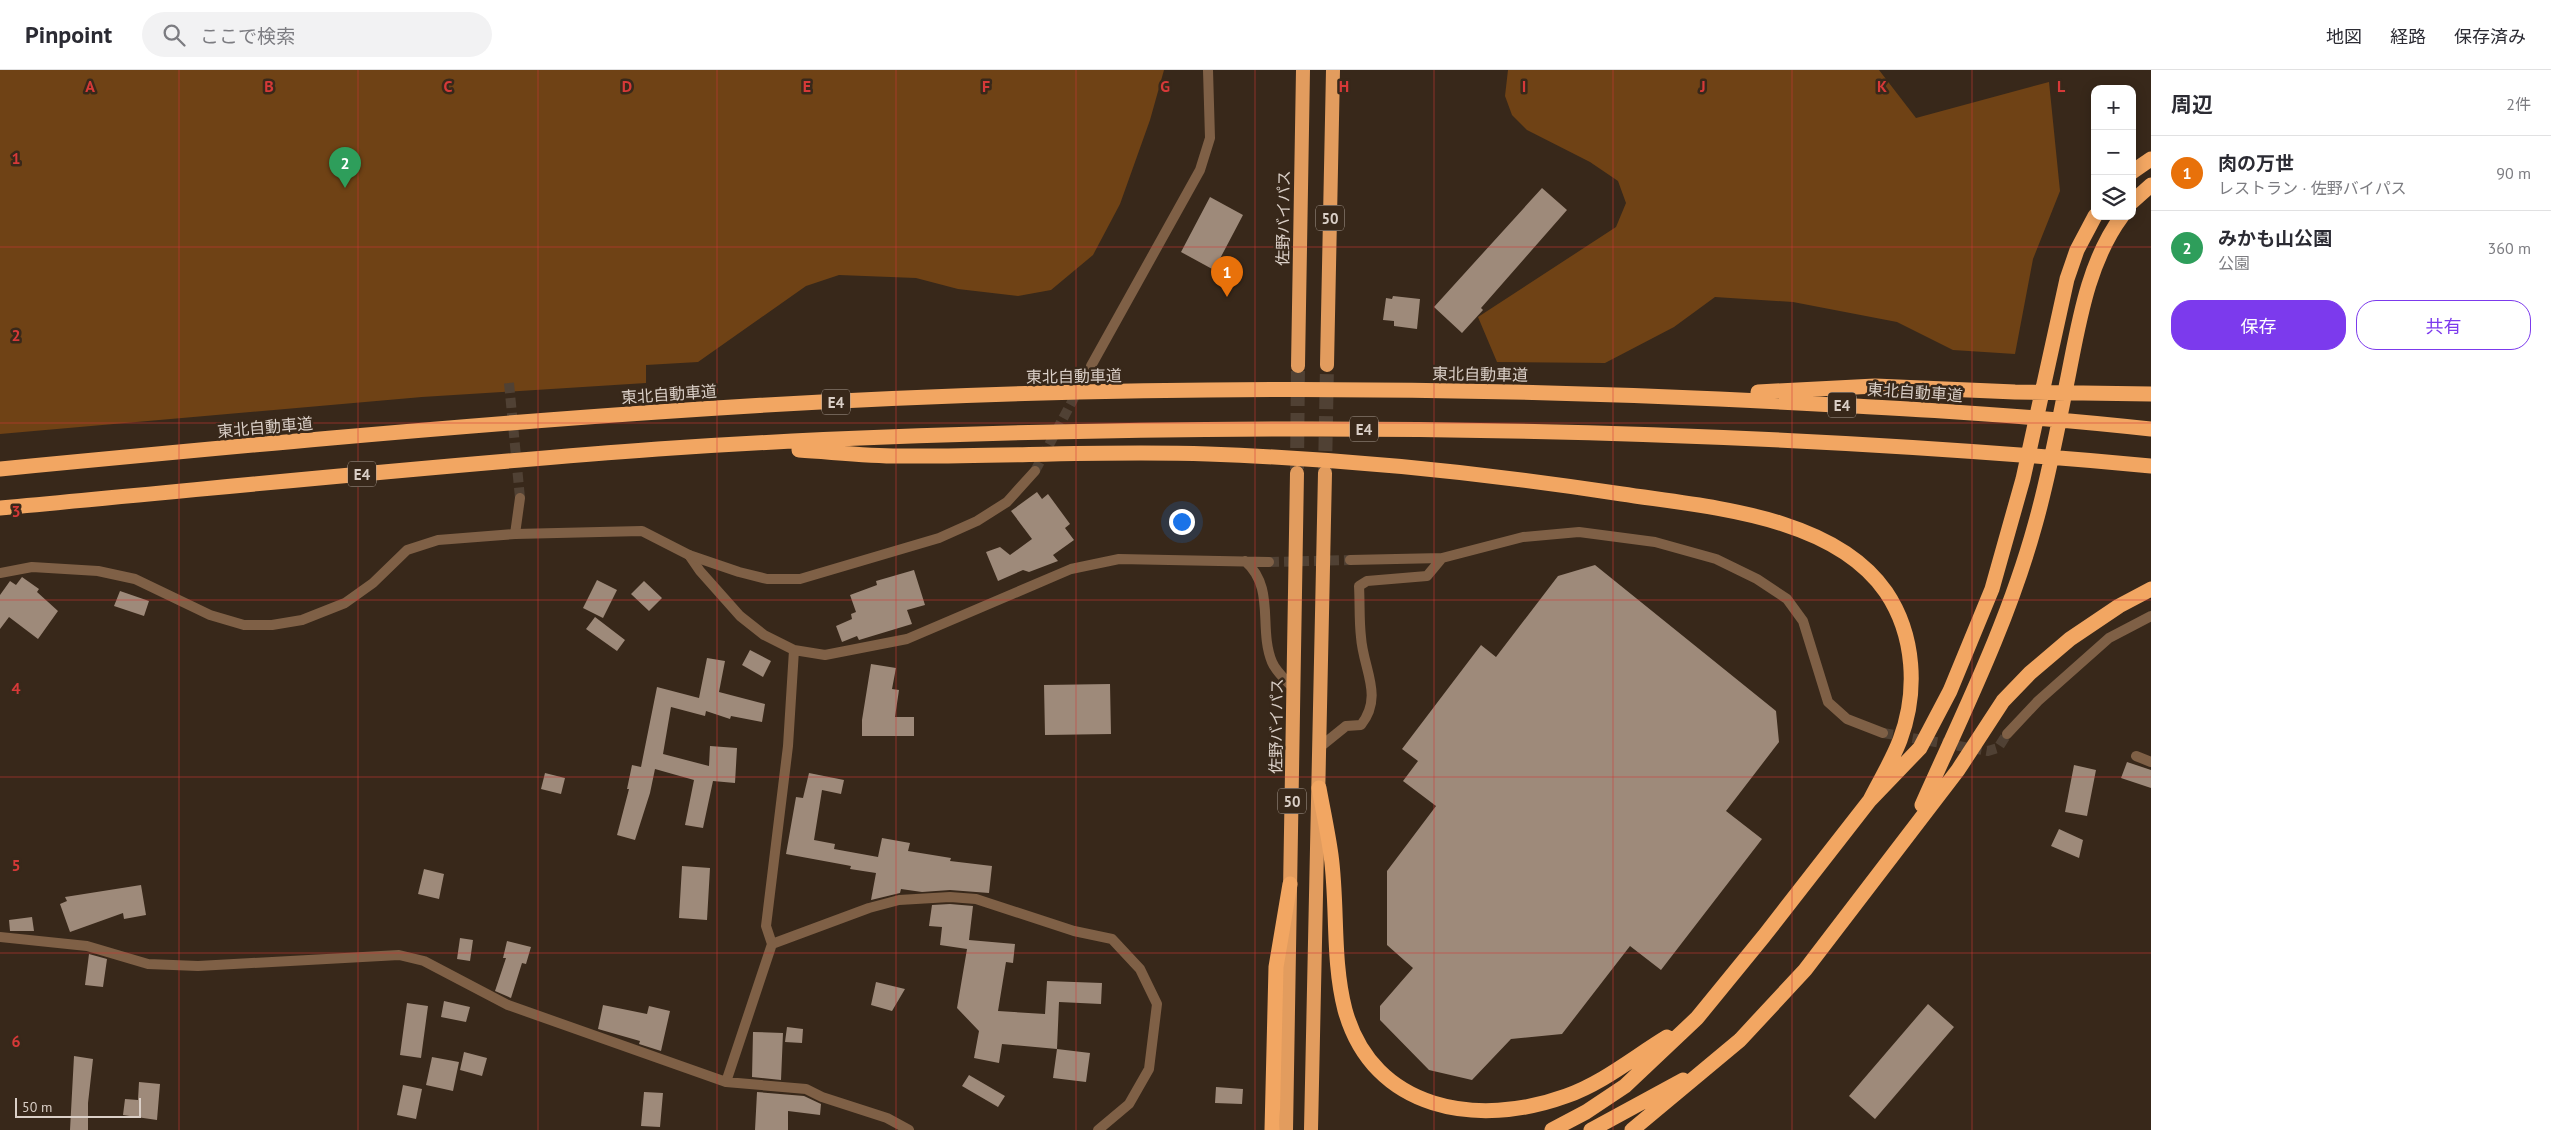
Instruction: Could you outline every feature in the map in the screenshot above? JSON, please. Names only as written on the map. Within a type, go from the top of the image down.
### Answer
[{"type":"highway","name":"佐野バイパス","points":[[1298,366],[1304,70]]},
{"type":"highway","name":"50","points":[[1327,365],[1333,70]]},
{"type":"highway","points":[[2136,169],[2151,159]]},
{"type":"highway","points":[[2136,198],[2151,185]]},
{"type":"highway","points":[[1552,1130],[1586,1112],[1625,1086],[1697,1018],[1764,936],[1870,800],[1920,748],[1950,691],[1992,589],[2023,479],[2067,279],[2077,250],[2093,220]]},
{"type":"highway","points":[[1912,827],[1996,642],[2018,581],[2047,480],[2088,290],[2104,246],[2120,220]]},
{"type":"highway","points":[[1674,397],[1875,386],[2014,392],[2151,394]]},
{"type":"highway","name":"東北自動車道","points":[[0,469],[522,422],[670,411],[1049,394],[1363,390],[1674,397],[1876,406],[2151,429]]},
{"type":"highway","name":"E4","points":[[0,508],[535,459],[725,446],[1040,432],[1360,429],[1671,435],[2002,454],[2151,466]]},
{"type":"highway","points":[[725,446],[898,456],[1037,452],[1206,454],[1356,462],[1589,489],[1733,513],[1780,523],[1811,534],[1839,550],[1861,566],[1885,591],[1899,618],[1909,647],[1912,678],[1909,710],[1900,740],[1870,800]]},
{"type":"highway","name":"佐野バイパス","points":[[1286,1130],[1296,473]]},
{"type":"highway","name":"50","points":[[1311,1130],[1325,473]]},
{"type":"highway","points":[[1632,1130],[1740,1040],[1805,970],[1912,827],[1958,770],[2003,701],[2030,673],[2070,639],[2119,606],[2151,589]]},
{"type":"highway","points":[[1319,788],[1331,856],[1338,966],[1345,1009],[1358,1044],[1388,1079],[1402,1089],[1420,1099],[1452,1109],[1500,1110],[1547,1101],[1589,1087],[1697,1018]]},
{"type":"highway","points":[[1272,1130],[1276,967],[1290,884]]},
{"type":"highway","points":[[1591,1130],[1641,1101],[1705,1069]]},
{"type":"street","points":[[1091,366],[1200,170],[1210,138],[1208,70]]},
{"type":"street","points":[[0,573],[32,567],[98,571],[136,579],[210,615],[244,625],[272,625],[302,620],[345,604],[373,582],[407,550],[438,540],[515,534],[642,531],[689,555],[767,579],[800,579],[939,538],[977,521],[1007,502],[1035,471]]},
{"type":"street","points":[[515,534],[520,498]]},
{"type":"street","points":[[1350,560],[1442,558],[1523,537],[1579,532],[1655,542],[1716,560],[1757,579],[1787,599],[1802,621],[1828,702],[1848,718],[1883,733]]},
{"type":"street","points":[[689,555],[700,571],[740,616],[764,635],[794,650],[825,655],[907,639],[1071,569],[1119,559],[1269,562]]},
{"type":"street","points":[[1320,747],[1346,726],[1362,725],[1370,714],[1373,690],[1361,638],[1359,586],[1366,581],[1427,576],[1442,558]]},
{"type":"street","points":[[1245,562],[1256,571],[1264,596],[1267,646],[1272,664],[1294,689]]},
{"type":"street","points":[[2007,734],[2038,700],[2109,638],[2151,616]]},
{"type":"street","points":[[726,1082],[772,944],[766,926],[788,746],[794,650]]},
{"type":"street","points":[[2136,756],[2151,762]]},
{"type":"street","points":[[772,944],[869,908],[899,900],[950,897],[976,899],[1074,931],[1112,939],[1140,969],[1157,1004],[1149,1069],[1130,1104],[1098,1130]]},
{"type":"street","points":[[0,937],[87,946],[148,964],[198,966],[399,955],[424,961],[508,1005],[726,1082],[806,1089],[822,1098],[887,1118],[910,1130]]},
{"type":"shaded area","points":[[0,70],[1164,70],[1150,120],[1120,204],[1093,255],[1051,290],[1018,296],[958,289],[916,278],[839,275],[806,286],[698,362],[646,365],[646,383],[422,397],[0,434]]},
{"type":"shaded area","points":[[1508,70],[1879,70],[1916,118],[2049,82],[2060,191],[2033,259],[2015,354],[1953,350],[1897,322],[1793,302],[1715,297],[1674,327],[1605,363],[1497,362],[1478,317],[1616,227],[1626,203],[1618,181],[1590,162],[1527,130],[1512,115],[1505,96]]},
{"type":"building","points":[[1542,188],[1567,210],[1481,308],[1483,310],[1462,333],[1434,307]]},
{"type":"building","points":[[1210,197],[1243,215],[1214,270],[1181,252]]},
{"type":"building","points":[[1393,296],[1420,299],[1417,329],[1394,326],[1394,321],[1383,320],[1386,298],[1392,299]]},
{"type":"building","points":[[1037,492],[1042,499],[1048,494],[1070,524],[1065,528],[1074,540],[1053,555],[1058,561],[1029,572],[1023,570],[998,581],[986,552],[1000,547],[1010,555],[1032,539],[1011,511]]},
{"type":"building","points":[[1595,565],[1776,711],[1779,742],[1726,811],[1762,839],[1661,970],[1630,946],[1562,1034],[1511,1039],[1472,1080],[1429,1070],[1380,1020],[1380,1006],[1413,968],[1387,945],[1387,871],[1436,806],[1403,781],[1418,761],[1402,749],[1481,645],[1496,657],[1558,576]]},
{"type":"building","points":[[914,570],[925,605],[907,610],[912,624],[859,640],[857,636],[842,642],[836,626],[852,619],[851,614],[856,612],[850,595],[877,585],[876,581]]},
{"type":"building","points":[[22,577],[39,589],[37,592],[58,611],[38,639],[9,617],[0,629],[0,595],[10,581],[16,585]]},
{"type":"building","points":[[597,580],[617,590],[603,618],[583,608]]},
{"type":"building","points":[[644,581],[662,598],[649,611],[631,594]]},
{"type":"building","points":[[120,591],[149,601],[144,616],[114,606]]},
{"type":"building","points":[[595,617],[625,640],[617,651],[586,629]]},
{"type":"building","points":[[750,650],[771,661],[763,677],[742,665]]},
{"type":"building","points":[[707,658],[725,661],[719,692],[765,704],[762,722],[731,716],[730,719],[706,711],[705,716],[671,707],[663,754],[709,766],[710,746],[737,748],[735,783],[713,781],[703,828],[685,825],[694,780],[655,769],[650,793],[635,840],[617,835],[629,789],[627,789],[632,765],[641,767],[657,687],[699,698]]},
{"type":"building","points":[[871,664],[896,668],[892,689],[899,690],[895,717],[914,717],[914,736],[862,736],[862,720]]},
{"type":"building","points":[[1110,684],[1111,734],[1045,735],[1044,685]]},
{"type":"building","points":[[2127,762],[2151,770],[2151,788],[2121,778]]},
{"type":"building","points":[[2074,765],[2096,770],[2087,816],[2065,812]]},
{"type":"building","points":[[545,773],[565,778],[561,794],[541,789]]},
{"type":"building","points":[[809,773],[844,780],[841,794],[822,790],[814,840],[835,844],[834,849],[878,857],[882,838],[910,843],[908,851],[951,858],[950,861],[992,866],[989,893],[950,890],[922,892],[901,889],[900,893],[871,900],[876,873],[850,869],[851,866],[786,854],[796,797],[803,798]]},
{"type":"building","points":[[2059,829],[2083,840],[2079,858],[2051,846]]},
{"type":"building","points":[[682,866],[710,868],[707,920],[679,918]]},
{"type":"building","points":[[424,869],[444,874],[439,899],[418,894]]},
{"type":"building","points":[[141,885],[146,915],[124,919],[123,913],[70,932],[60,904],[67,901],[65,897]]},
{"type":"building","points":[[932,905],[973,906],[969,940],[1015,944],[1013,963],[1006,962],[998,1011],[1045,1014],[1047,981],[1102,983],[1101,1004],[1059,1002],[1057,1049],[1002,1044],[999,1063],[974,1058],[979,1031],[957,1008],[967,949],[940,945],[942,927],[929,926]]},
{"type":"building","points":[[32,917],[34,931],[10,931],[9,920]]},
{"type":"building","points":[[460,938],[473,940],[470,961],[457,959]]},
{"type":"building","points":[[507,941],[531,947],[526,964],[522,963],[511,998],[495,991],[506,958],[503,958]]},
{"type":"building","points":[[89,954],[107,959],[103,987],[85,985]]},
{"type":"building","points":[[876,982],[905,989],[892,1011],[871,1005]]},
{"type":"building","points":[[444,1001],[470,1007],[466,1022],[441,1017]]},
{"type":"building","points":[[407,1003],[428,1006],[421,1058],[400,1055]]},
{"type":"building","points":[[1928,1004],[1954,1027],[1875,1119],[1849,1096]]},
{"type":"building","points":[[603,1005],[647,1014],[649,1006],[670,1011],[661,1051],[639,1044],[640,1041],[598,1029]]},
{"type":"building","points":[[787,1027],[803,1029],[802,1043],[785,1042]]},
{"type":"building","points":[[753,1032],[783,1033],[781,1080],[752,1077]]},
{"type":"building","points":[[1057,1049],[1090,1053],[1086,1082],[1053,1078]]},
{"type":"building","points":[[464,1052],[487,1058],[482,1076],[460,1070]]},
{"type":"building","points":[[74,1056],[93,1059],[88,1103],[88,1130],[70,1130]]},
{"type":"building","points":[[432,1057],[459,1062],[453,1091],[426,1085]]},
{"type":"building","points":[[969,1075],[1005,1096],[998,1107],[962,1086]]},
{"type":"building","points":[[139,1082],[160,1084],[157,1120],[123,1115],[125,1099],[138,1100]]},
{"type":"building","points":[[403,1085],[422,1089],[416,1119],[397,1115]]},
{"type":"building","points":[[1216,1087],[1243,1089],[1242,1104],[1215,1103]]},
{"type":"building","points":[[644,1092],[663,1093],[660,1127],[641,1126]]},
{"type":"building","points":[[757,1092],[804,1096],[821,1104],[820,1115],[788,1111],[788,1130],[755,1130]]},
{"type":"tunnel","points":[[1325,472],[1327,365]]},
{"type":"tunnel","points":[[1035,471],[1091,366]]},
{"type":"tunnel","points":[[1297,469],[1298,366]]},
{"type":"tunnel","points":[[509,383],[520,498]]},
{"type":"tunnel","points":[[1269,562],[1350,560]]},
{"type":"tunnel","points":[[1883,733],[1988,751],[1998,748],[2007,734]]},
{"type":"place","name":"みかも山公園","points":[[345,188]]},
{"type":"place","name":"肉の万世","points":[[1227,297]]}]
